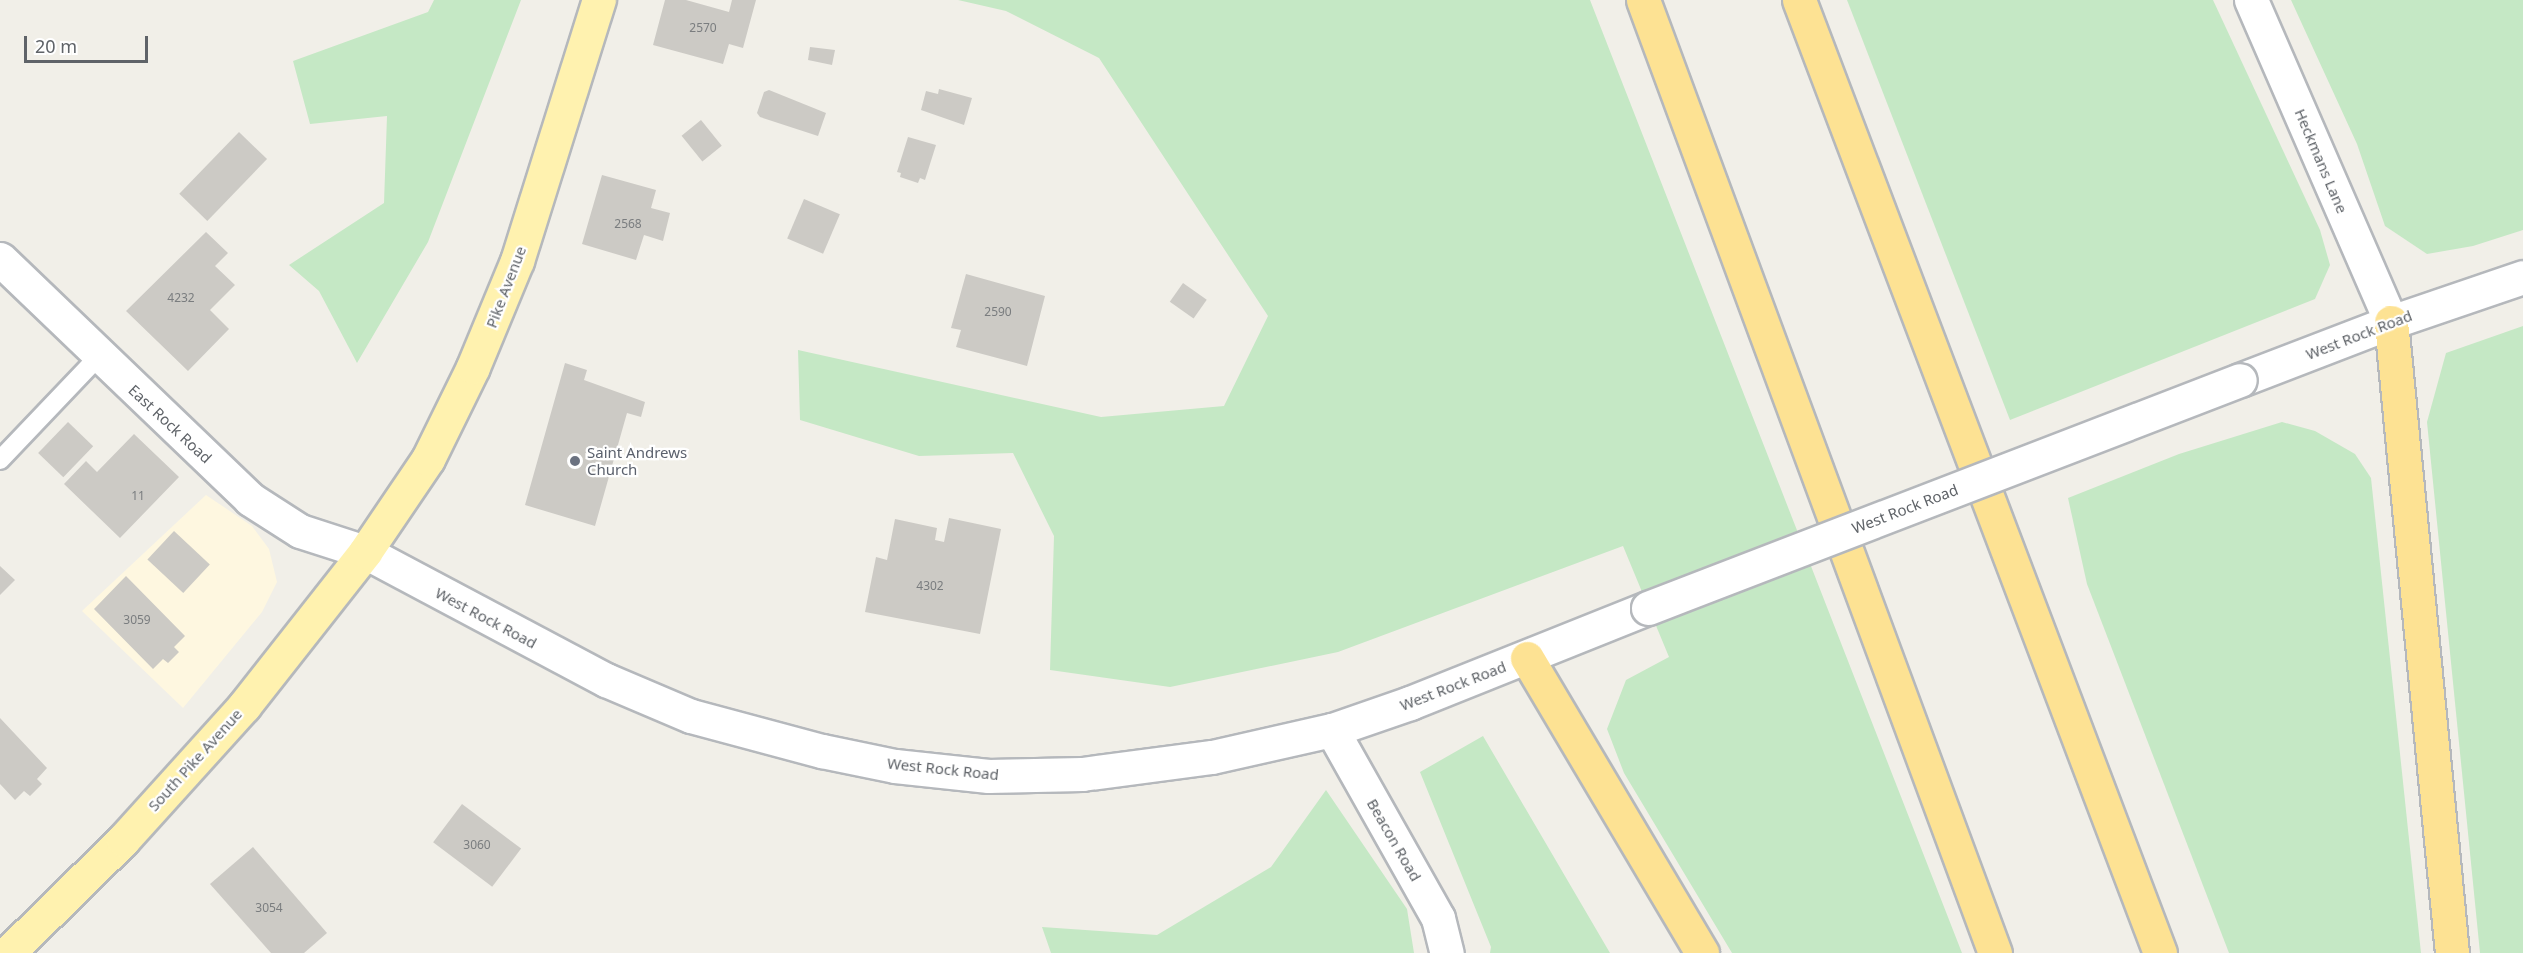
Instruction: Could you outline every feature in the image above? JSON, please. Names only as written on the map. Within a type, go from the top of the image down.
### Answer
[{"type":"highway","points":[[1643,0],[1995,953]]},
{"type":"highway","points":[[1799,0],[2160,953]]},
{"type":"highway","points":[[2391,322],[2452,953]]},
{"type":"highway","points":[[1527,658],[1702,953]]},
{"type":"main road","name":"Pike Avenue","points":[[365,552],[428,459],[473,367],[517,261],[599,0]]},
{"type":"main road","name":"South Pike Avenue","points":[[8,953],[123,840],[244,706],[365,552]]},
{"type":"street","name":"Heckmans Lane","points":[[2251,0],[2391,322]]},
{"type":"street","name":"East Rock Road","points":[[0,259],[98,357],[250,499],[300,531],[365,552]]},
{"type":"street","name":"West Rock Road","points":[[365,552],[606,680],[691,716],[780,743],[895,766],[988,776],[1082,774],[1212,757],[1332,730],[1527,658],[1648,608],[2391,322],[2523,277]]},
{"type":"street","name":"Beacon Road","points":[[1332,730],[1438,918],[1447,953]]},
{"type":"lane","points":[[0,460],[98,357]]},
{"type":"shaded area","points":[[206,495],[252,526],[269,549],[277,582],[262,612],[183,708],[82,611]]},
{"type":"green space","points":[[434,0],[521,0],[428,242],[357,363],[319,291],[289,265],[384,203],[387,116],[310,124],[293,61],[428,12]]},
{"type":"green space","points":[[958,0],[1590,0],[1962,953],[1732,953],[1624,773],[1607,729],[1626,680],[1669,657],[1623,546],[1338,652],[1170,687],[1050,670],[1054,536],[1013,453],[919,456],[800,420],[798,350],[1101,417],[1224,406],[1268,316],[1099,58],[1006,11]]},
{"type":"green space","points":[[1847,0],[2213,0],[2320,230],[2330,265],[2315,299],[2010,420]]},
{"type":"green space","points":[[2291,0],[2523,0],[2523,230],[2473,246],[2427,254],[2385,226],[2357,144]]},
{"type":"green space","points":[[2523,326],[2523,953],[2480,953],[2427,422],[2446,353]]},
{"type":"green space","points":[[2282,422],[2315,431],[2355,454],[2371,478],[2421,953],[2229,953],[2087,584],[2068,498],[2179,454]]},
{"type":"green space","points":[[1483,736],[1610,953],[1490,953],[1491,947],[1420,772]]},
{"type":"green space","points":[[1326,790],[1407,909],[1414,953],[1051,953],[1042,927],[1157,935],[1271,867]]},
{"type":"building","points":[[665,0],[686,0],[729,12],[732,0],[756,0],[743,48],[729,44],[723,64],[653,45]]},
{"type":"building","points":[[810,47],[835,50],[832,65],[808,60]]},
{"type":"building","points":[[939,89],[972,98],[964,125],[921,110],[926,91],[938,94]]},
{"type":"building","points":[[769,90],[826,113],[818,136],[760,117],[757,113],[764,92]]},
{"type":"building","points":[[701,120],[722,146],[702,161],[682,136]]},
{"type":"building","points":[[239,132],[267,159],[207,221],[179,194]]},
{"type":"building","points":[[908,137],[936,145],[925,180],[920,178],[918,183],[900,177],[901,173],[897,172]]},
{"type":"building","points":[[602,175],[656,190],[651,208],[670,213],[663,241],[644,235],[636,260],[582,244]]},
{"type":"building","points":[[804,199],[840,214],[823,254],[787,239]]},
{"type":"building","points":[[206,232],[228,253],[215,266],[235,285],[210,310],[229,329],[188,371],[126,311]]},
{"type":"building","points":[[966,274],[1045,296],[1027,366],[956,347],[961,330],[951,328]]},
{"type":"building","points":[[1183,283],[1207,300],[1194,318],[1170,302]]},
{"type":"building","name":"Saint Andrews Church","points":[[565,363],[587,370],[584,380],[645,402],[641,417],[627,413],[595,526],[525,505]]},
{"type":"building","points":[[68,422],[93,446],[63,477],[38,453]]},
{"type":"building","points":[[134,434],[179,477],[120,538],[64,484],[86,461],[97,472]]},
{"type":"building","points":[[949,518],[1001,529],[980,634],[865,612],[876,557],[887,560],[895,519],[937,528],[935,540],[944,542]]},
{"type":"building","points":[[174,531],[210,564],[183,593],[147,560]]},
{"type":"building","points":[[0,566],[15,580],[0,595]]},
{"type":"building","points":[[126,576],[185,636],[174,647],[179,652],[168,663],[163,659],[153,669],[94,609]]},
{"type":"building","points":[[0,718],[47,768],[37,779],[42,784],[30,796],[24,791],[15,800],[0,784]]},
{"type":"building","points":[[462,804],[521,849],[492,887],[433,842]]},
{"type":"building","points":[[253,847],[327,933],[304,953],[271,953],[210,884]]},
{"type":"place","name":"Saint Andrews Church","points":[[575,461]]}]
